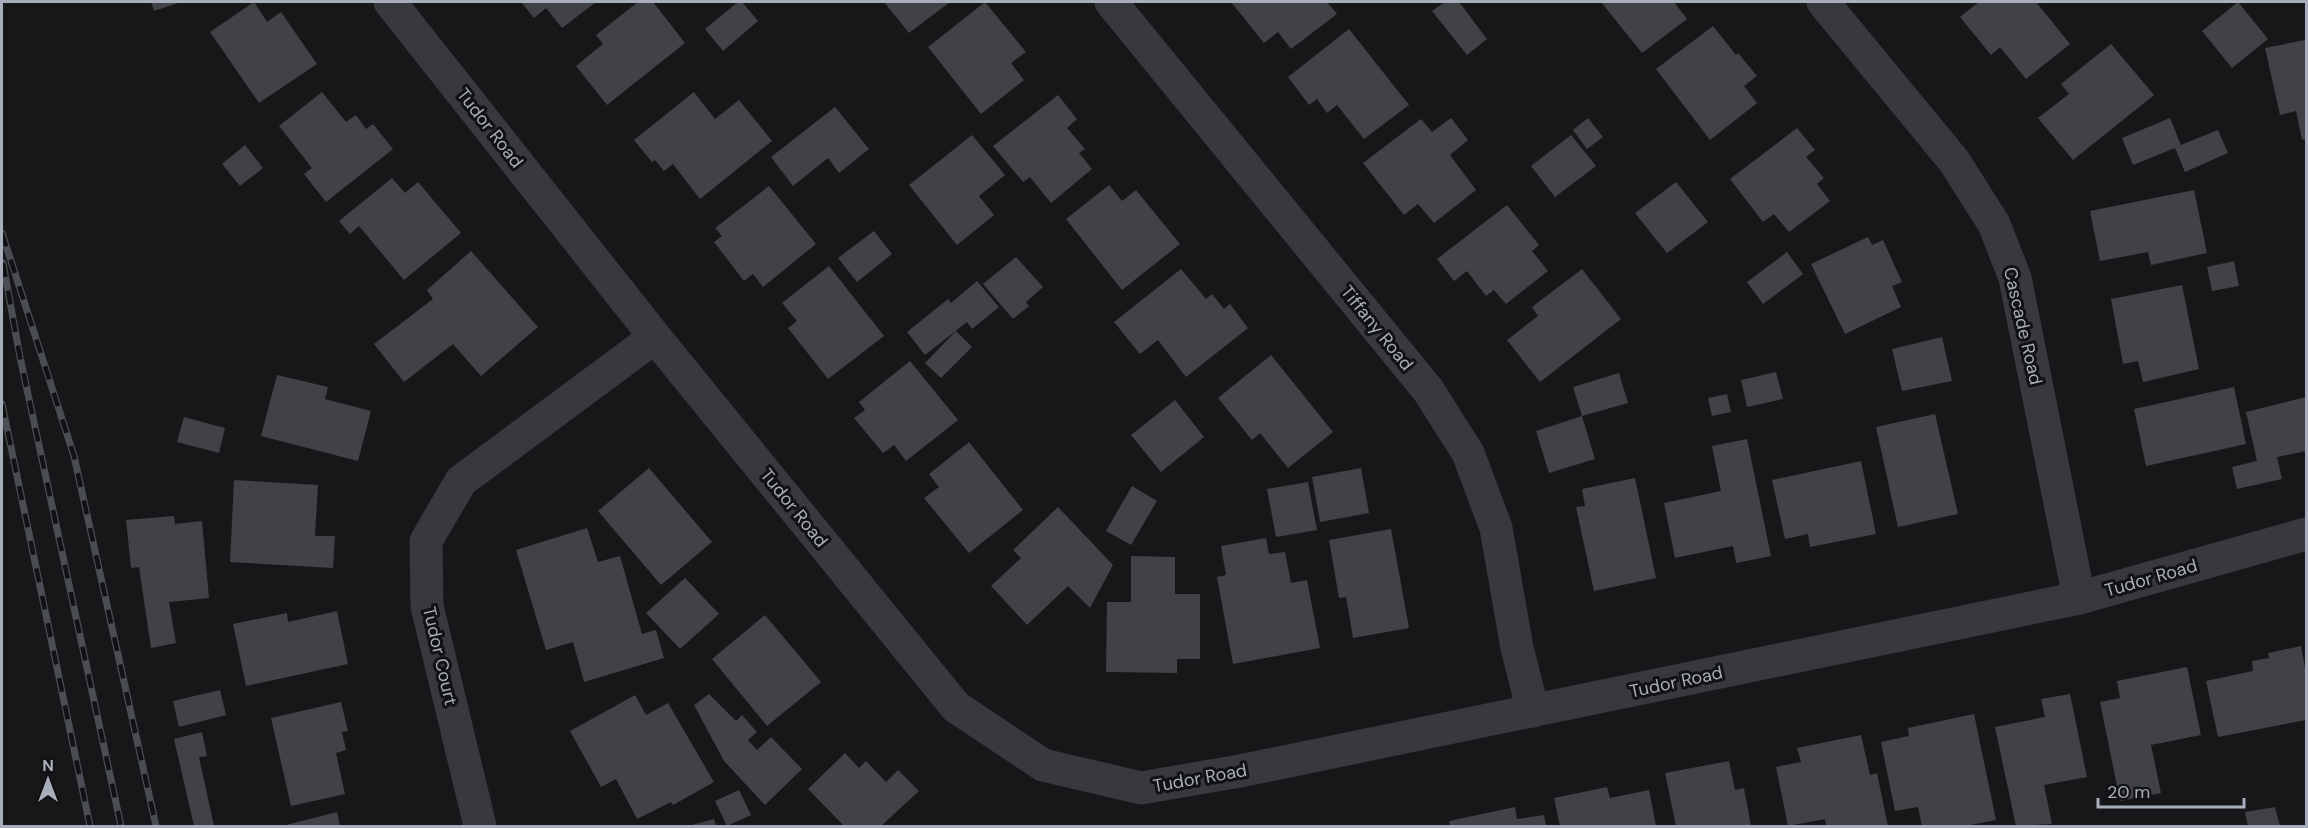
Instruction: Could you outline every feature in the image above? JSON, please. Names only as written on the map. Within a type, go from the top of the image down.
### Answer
[{"type":"street","name":"Tudor Road","points":[[390,2],[655,337],[956,706],[1043,765],[1141,788],[1252,769],[2079,598],[2307,534]]},
{"type":"street","name":"Tiffany Road","points":[[1110,2],[1428,390],[1467,453],[1496,528],[1517,648],[1533,711]]},
{"type":"street","name":"Cascade Road","points":[[1823,2],[1954,161],[1994,224],[2015,278],[2079,598]]},
{"type":"street","name":"Tudor Court","points":[[480,826],[427,606],[426,541],[461,481],[655,337]]},
{"type":"building","points":[[151,2],[181,2],[154,11]]},
{"type":"building","points":[[254,2],[267,22],[281,12],[317,64],[259,103],[210,32]]},
{"type":"building","points":[[521,2],[596,2],[562,28],[546,8],[534,18]]},
{"type":"building","points":[[638,2],[653,2],[685,43],[607,105],[576,66],[603,44],[596,35]]},
{"type":"building","points":[[738,2],[742,2],[758,21],[723,51],[705,29]]},
{"type":"building","points":[[884,2],[950,2],[909,33]]},
{"type":"building","points":[[985,2],[1026,52],[1011,63],[1024,80],[981,114],[928,47]]},
{"type":"building","points":[[1231,2],[1327,2],[1337,14],[1291,49],[1278,32],[1264,43]]},
{"type":"building","points":[[1445,2],[1459,2],[1487,39],[1467,55],[1432,11]]},
{"type":"building","points":[[1601,2],[1674,2],[1687,19],[1642,53]]},
{"type":"building","points":[[1979,2],[2036,2],[2070,44],[2026,79],[2000,47],[1991,55],[1960,17]]},
{"type":"building","points":[[2238,2],[2268,39],[2232,68],[2202,31]]},
{"type":"building","points":[[1713,26],[1736,55],[1738,53],[1757,76],[1744,86],[1757,103],[1710,140],[1656,69]]},
{"type":"building","points":[[1349,29],[1409,105],[1364,139],[1337,105],[1327,113],[1317,99],[1309,105],[1288,77]]},
{"type":"building","points":[[2305,40],[2306,139],[2302,140],[2296,111],[2280,115],[2265,48]]},
{"type":"building","points":[[2111,44],[2154,95],[2073,160],[2038,118],[2069,94],[2061,84]]},
{"type":"building","points":[[322,92],[346,122],[356,115],[366,129],[373,124],[393,149],[326,202],[304,174],[312,168],[279,126]]},
{"type":"building","points":[[694,92],[715,119],[739,100],[772,141],[700,199],[673,164],[664,171],[655,160],[652,162],[634,140]]},
{"type":"building","points":[[1058,95],[1077,119],[1067,128],[1085,149],[1079,153],[1092,169],[1051,203],[1030,177],[1023,182],[993,146]]},
{"type":"building","points":[[835,107],[869,149],[839,173],[828,158],[793,186],[771,157]]},
{"type":"building","points":[[1451,118],[1468,140],[1450,155],[1476,190],[1434,223],[1418,204],[1404,215],[1363,163],[1421,119],[1432,132]]},
{"type":"building","points":[[1588,118],[1603,137],[1587,149],[1573,130]]},
{"type":"building","points":[[2170,118],[2181,145],[2218,130],[2228,153],[2185,172],[2175,148],[2133,165],[2122,138]]},
{"type":"building","points":[[1797,128],[1815,150],[1806,157],[1824,178],[1817,184],[1830,201],[1789,232],[1774,214],[1763,222],[1730,179]]},
{"type":"building","points":[[972,135],[1005,175],[979,196],[994,215],[957,245],[909,185]]},
{"type":"building","points":[[1571,135],[1596,166],[1555,197],[1531,166]]},
{"type":"building","points":[[245,145],[263,168],[240,186],[222,164]]},
{"type":"building","points":[[392,178],[405,193],[418,182],[461,233],[404,280],[359,226],[350,234],[339,221]]},
{"type":"building","points":[[1676,182],[1708,222],[1667,253],[1635,213]]},
{"type":"building","points":[[1109,185],[1122,201],[1136,190],[1180,244],[1122,290],[1066,219]]},
{"type":"building","points":[[769,186],[816,244],[763,287],[753,274],[744,281],[714,242],[722,236],[715,228]]},
{"type":"building","points":[[2194,190],[2207,253],[2151,265],[2148,252],[2100,261],[2090,211]]},
{"type":"building","points":[[1507,205],[1539,245],[1532,251],[1548,271],[1506,304],[1494,290],[1486,296],[1467,271],[1454,281],[1437,259]]},
{"type":"building","points":[[874,231],[892,254],[857,282],[838,258]]},
{"type":"building","points":[[1868,237],[1872,245],[1883,240],[1902,282],[1892,286],[1901,307],[1845,334],[1811,264]]},
{"type":"building","points":[[471,251],[538,327],[481,376],[453,344],[404,382],[374,344],[433,299],[427,290]]},
{"type":"building","points":[[1787,252],[1803,274],[1763,304],[1747,282]]},
{"type":"building","points":[[1016,257],[1043,287],[1026,302],[1029,306],[1013,319],[983,284]]},
{"type":"building","points":[[2234,261],[2239,286],[2212,291],[2207,267]]},
{"type":"building","points":[[829,266],[884,336],[828,379],[788,328],[797,321],[782,303]]},
{"type":"building","points":[[1181,269],[1206,299],[1212,294],[1224,309],[1230,304],[1248,328],[1186,377],[1158,340],[1140,354],[1114,322]]},
{"type":"building","points":[[1582,269],[1621,319],[1540,382],[1507,340],[1538,316],[1532,307]]},
{"type":"building","points":[[977,281],[999,307],[972,329],[967,322],[925,355],[907,332],[948,299],[951,303]]},
{"type":"building","points":[[2182,285],[2199,369],[2143,382],[2138,361],[2123,364],[2111,299]]},
{"type":"building","points":[[956,331],[972,347],[941,378],[925,363]]},
{"type":"building","points":[[1942,337],[1952,381],[1902,391],[1892,349]]},
{"type":"building","points":[[1271,355],[1333,432],[1288,468],[1260,433],[1252,440],[1218,398]]},
{"type":"building","points":[[910,361],[958,420],[906,461],[894,445],[883,453],[854,418],[865,410],[859,402]]},
{"type":"building","points":[[1776,372],[1783,399],[1747,407],[1741,380]]},
{"type":"building","points":[[1619,373],[1628,403],[1582,416],[1573,387]]},
{"type":"building","points":[[277,375],[328,387],[325,399],[371,411],[358,461],[261,436]]},
{"type":"building","points":[[2234,387],[2246,444],[2146,466],[2134,409]]},
{"type":"building","points":[[1727,394],[1731,412],[1712,416],[1708,398]]},
{"type":"building","points":[[2306,397],[2306,451],[2277,457],[2282,479],[2237,489],[2232,467],[2257,461],[2246,412]]},
{"type":"building","points":[[1175,400],[1204,437],[1161,472],[1131,435]]},
{"type":"building","points":[[1935,414],[1958,514],[1898,527],[1876,427]]},
{"type":"building","points":[[1582,416],[1595,459],[1549,473],[1536,431]]},
{"type":"building","points":[[184,417],[225,428],[219,453],[177,442]]},
{"type":"building","points":[[1747,439],[1771,556],[1736,563],[1733,546],[1675,558],[1664,503],[1721,491],[1712,446]]},
{"type":"building","points":[[969,442],[1023,510],[969,553],[924,498],[939,487],[929,474]]},
{"type":"building","points":[[1861,461],[1876,534],[1810,547],[1808,534],[1785,539],[1772,480]]},
{"type":"building","points":[[649,468],[712,542],[661,585],[598,511]]},
{"type":"building","points":[[1361,468],[1369,513],[1320,522],[1312,477]]},
{"type":"building","points":[[1635,478],[1656,578],[1594,591],[1576,507],[1585,506],[1582,489]]},
{"type":"building","points":[[234,480],[318,485],[315,536],[335,536],[333,568],[230,562]]},
{"type":"building","points":[[1308,482],[1317,530],[1276,537],[1267,489]]},
{"type":"building","points":[[1132,486],[1157,501],[1131,545],[1106,531]]},
{"type":"building","points":[[1058,507],[1113,565],[1090,608],[1068,586],[1027,625],[991,586],[1021,558],[1013,550]]},
{"type":"building","points":[[174,516],[175,524],[202,521],[209,598],[169,602],[176,643],[151,648],[139,567],[131,568],[126,520]]},
{"type":"building","points":[[587,528],[598,562],[620,556],[642,634],[656,630],[664,658],[584,682],[573,642],[546,650],[516,550]]},
{"type":"building","points":[[1391,529],[1409,628],[1353,638],[1346,597],[1339,598],[1329,540]]},
{"type":"building","points":[[1266,538],[1269,554],[1285,552],[1291,583],[1307,580],[1320,648],[1233,664],[1217,577],[1226,575],[1221,546]]},
{"type":"building","points":[[1131,556],[1175,557],[1175,594],[1200,594],[1200,659],[1177,659],[1177,673],[1106,672],[1107,602],[1131,602]]},
{"type":"building","points":[[685,578],[719,614],[680,649],[646,613]]},
{"type":"building","points":[[337,611],[348,664],[246,686],[233,624],[287,613],[288,622]]},
{"type":"building","points":[[765,615],[821,682],[767,726],[712,659]]},
{"type":"building","points":[[2301,646],[2306,674],[2306,720],[2218,737],[2206,681],[2253,671],[2252,661],[2269,658],[2268,653]]},
{"type":"building","points":[[2187,667],[2201,735],[2151,745],[2161,793],[2120,801],[2100,702],[2120,698],[2117,681]]},
{"type":"building","points":[[220,690],[226,715],[179,727],[173,701]]},
{"type":"building","points":[[709,694],[736,721],[742,715],[757,732],[748,740],[757,750],[771,737],[802,769],[765,805],[724,761],[694,705]]},
{"type":"building","points":[[2070,694],[2087,777],[2044,785],[2052,824],[2016,826],[1995,727],[2045,717],[2041,699]]},
{"type":"building","points":[[635,695],[646,715],[668,703],[714,782],[673,805],[671,802],[637,819],[616,779],[601,787],[570,731]]},
{"type":"building","points":[[341,702],[348,731],[342,732],[346,750],[336,753],[345,794],[291,806],[271,718]]},
{"type":"building","points":[[1974,714],[1996,820],[1965,826],[1922,826],[1918,807],[1895,811],[1881,742],[1909,736],[1908,728]]},
{"type":"building","points":[[202,732],[207,756],[199,757],[214,826],[194,826],[174,739]]},
{"type":"building","points":[[1861,735],[1870,775],[1877,773],[1888,826],[1826,826],[1825,819],[1788,826],[1776,767],[1801,762],[1797,748]]},
{"type":"building","points":[[845,753],[859,768],[866,761],[886,782],[898,770],[919,791],[881,826],[844,826],[808,789]]},
{"type":"building","points":[[1729,761],[1735,790],[1744,788],[1751,826],[1676,826],[1665,773]]},
{"type":"building","points":[[1607,787],[1610,798],[1649,790],[1656,826],[1560,826],[1554,798]]},
{"type":"building","points":[[739,790],[751,815],[727,826],[715,801]]},
{"type":"building","points":[[1515,807],[1517,819],[1544,815],[1546,826],[1450,826],[1449,821]]},
{"type":"building","points":[[2275,807],[2280,826],[2248,826],[2245,812]]},
{"type":"building","points":[[337,812],[340,826],[282,826]]},
{"type":"building","points":[[714,819],[716,826],[688,826]]},
{"type":"railway","points":[[2,233],[74,456],[156,826]]},
{"type":"railway","points":[[3,263],[20,357],[121,826]]},
{"type":"railway","points":[[2,404],[90,826]]}]
